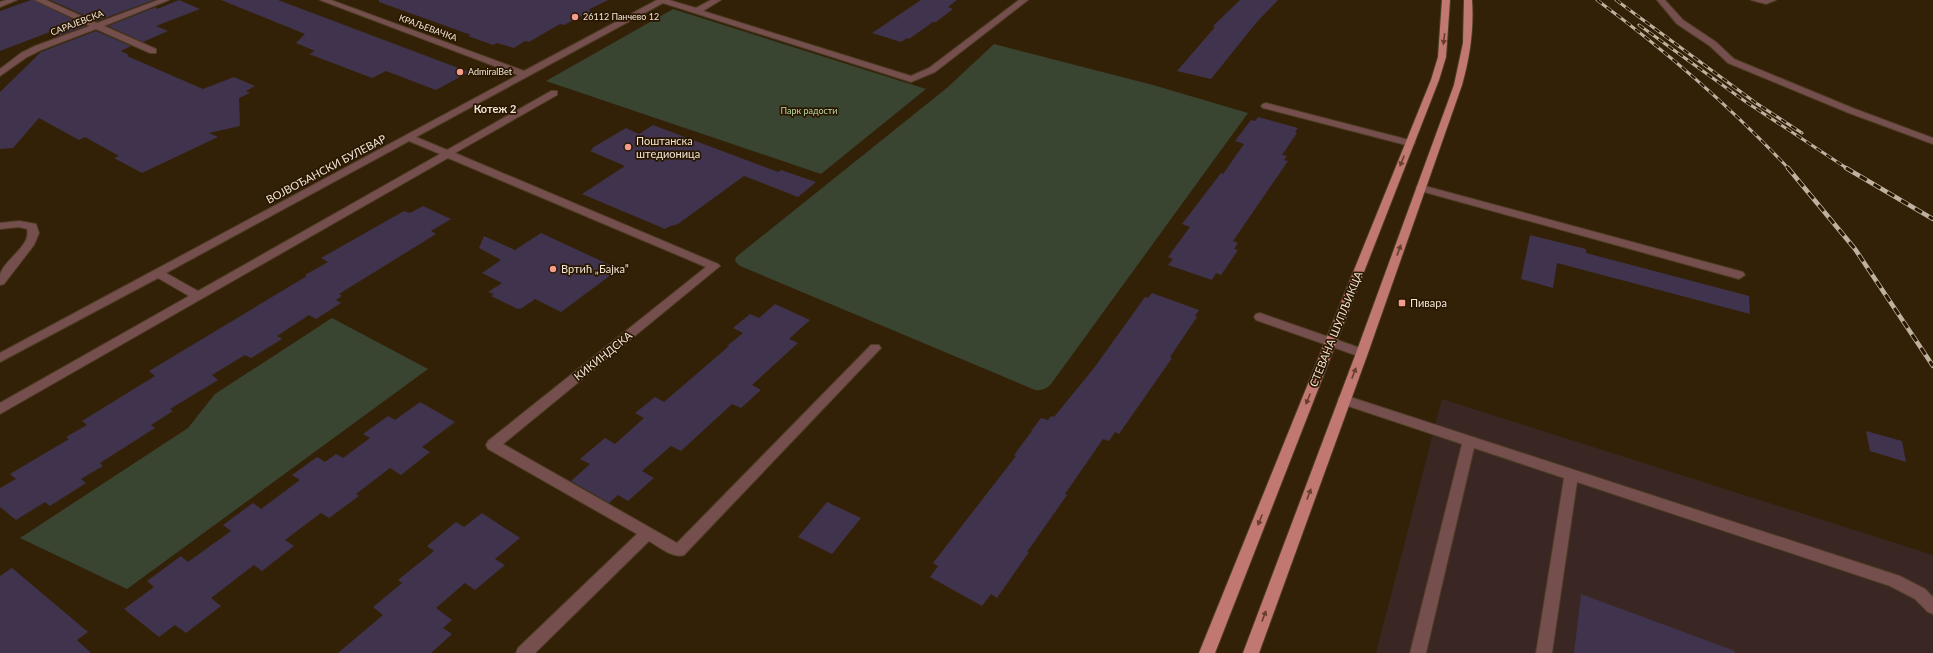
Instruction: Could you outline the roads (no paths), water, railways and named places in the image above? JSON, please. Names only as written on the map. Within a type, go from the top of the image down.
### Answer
[{"type":"main road","name":"СТЕВАНА ШУПЉИКЦА","points":[[1207,653],[1410,143],[1442,57],[1446,0]]},
{"type":"main road","points":[[1251,653],[1362,353],[1464,62],[1469,14],[1468,0]]},
{"type":"street","points":[[0,4],[13,0]]},
{"type":"street","points":[[39,0],[153,51]]},
{"type":"street","name":"САРАЈЕВСКА","points":[[0,73],[28,53],[166,0]]},
{"type":"street","name":"КРАЉЕВАЧКА","points":[[324,0],[526,75]]},
{"type":"street","points":[[662,0],[911,79],[932,70],[1024,0]]},
{"type":"street","name":"ВОЈВОЂАНСКИ БУЛЕВАР","points":[[0,358],[410,138],[662,0]]},
{"type":"street","points":[[697,11],[717,0]]},
{"type":"street","points":[[1661,0],[1674,13],[1680,22],[1713,44],[1731,61],[1852,111],[1933,141]]},
{"type":"street","points":[[1755,0],[1766,2],[1772,0]]},
{"type":"street","points":[[0,409],[554,93]]},
{"type":"street","points":[[1266,106],[1410,143]]},
{"type":"street","points":[[410,138],[448,154]]},
{"type":"street","name":"КИКИНДСКА","points":[[448,154],[714,266],[493,445],[647,533]]},
{"type":"street","points":[[1421,188],[1739,275]]},
{"type":"street","points":[[0,226],[19,224],[32,226],[34,232],[30,243],[0,281]]},
{"type":"street","points":[[158,273],[198,296]]},
{"type":"street","points":[[1260,317],[1362,353]]},
{"type":"street","points":[[524,653],[647,533],[680,551],[875,348]]},
{"type":"street","points":[[1344,400],[1895,581],[1920,594],[1933,607]]},
{"type":"street","points":[[1418,653],[1469,442]]},
{"type":"street","points":[[1544,653],[1571,474]]},
{"type":"railway","points":[[1597,0],[1673,59],[1721,101],[1789,169]]},
{"type":"railway","points":[[1616,0],[1756,103],[1802,133]]},
{"type":"railway","points":[[1639,25],[1746,102],[1848,169]]},
{"type":"railway","points":[[1788,168],[1855,249],[1933,366]]},
{"type":"railway","points":[[1846,168],[1933,219]]},
{"type":"place","name":"26112 Панчево 12","points":[[575,17]]},
{"type":"place","name":"AdmiralBet","points":[[460,72]]},
{"type":"place","name":"Поштанска штедионица","points":[[628,147]]},
{"type":"place","name":"Вртић „Бајка”","points":[[553,269]]},
{"type":"place","name":"Пивара","points":[[1402,303]]},
{"type":"district","name":"Котеж 2","points":[[495,109]]},
{"type":"park label","name":"Парк радости","points":[[809,111]]}]
